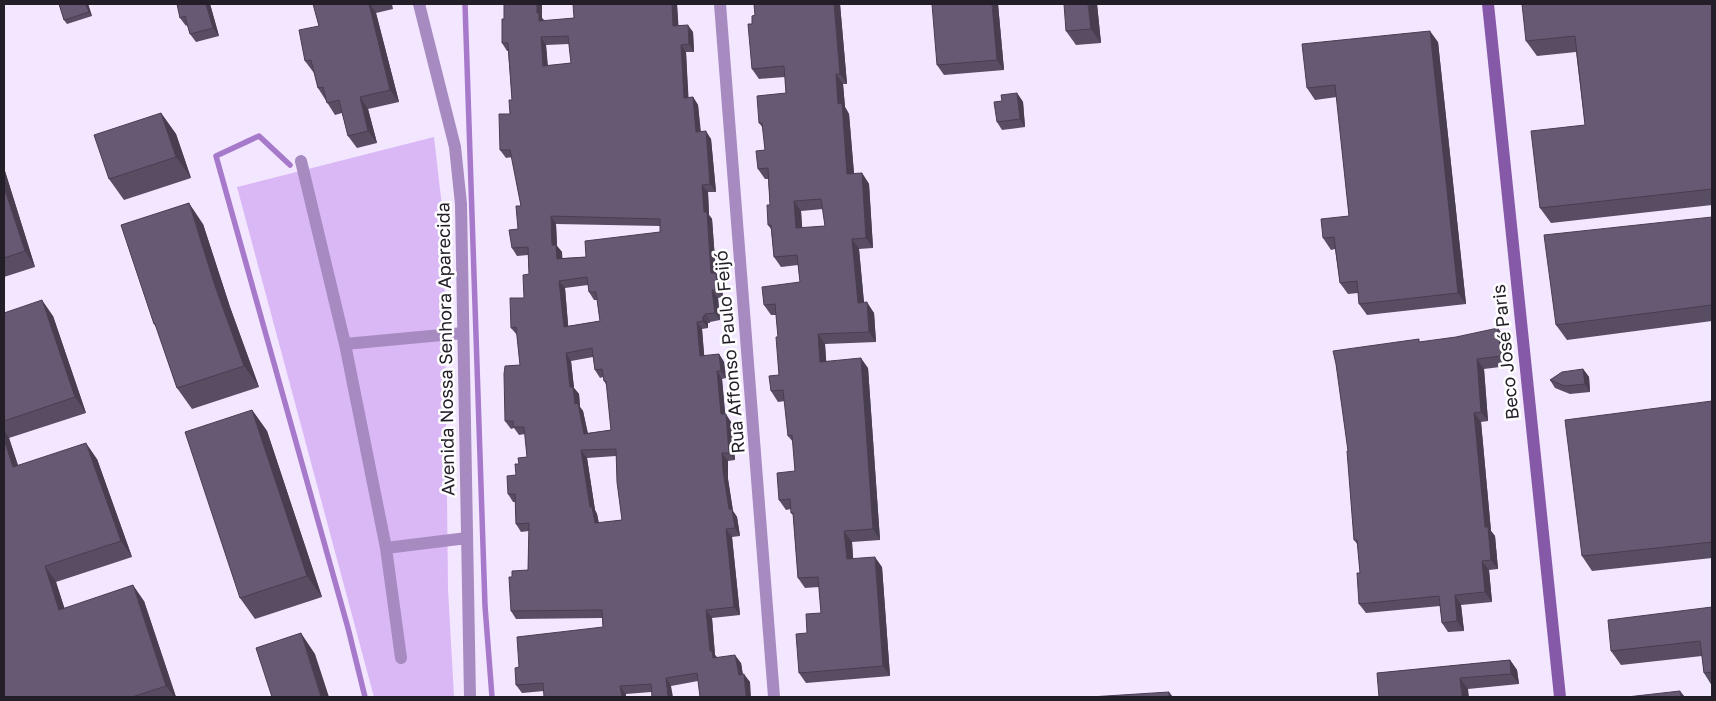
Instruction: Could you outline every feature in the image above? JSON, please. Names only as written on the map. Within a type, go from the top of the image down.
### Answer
[{"type":"street","name":"Avenida Nossa Senhora Aparecida","points":[[419,4],[455,146],[461,204],[470,697]]},
{"type":"street","name":"Rua Affonso Paulo Feijó","points":[[720,4],[774,697]]},
{"type":"street","name":"Beco José Paris","points":[[1488,4],[1560,697]]},
{"type":"street","points":[[301,161],[345,344],[386,548],[401,658]]},
{"type":"street","points":[[345,344],[463,333]]},
{"type":"street","points":[[386,548],[467,538]]},
{"type":"shaded area","points":[[434,137],[444,224],[448,589],[454,697],[374,697],[237,187]]},
{"type":"building","points":[[59,4],[86,4],[89,12],[64,20]]},
{"type":"building","points":[[177,4],[206,4],[213,28],[190,34],[185,16],[180,18]]},
{"type":"building","points":[[313,4],[369,4],[390,90],[360,97],[368,131],[348,136],[339,100],[327,103],[323,87],[318,88],[311,60],[305,61],[299,30],[319,26]]},
{"type":"building","points":[[504,4],[537,4],[539,21],[574,18],[573,4],[672,4],[673,26],[688,25],[689,44],[681,45],[684,98],[693,97],[696,132],[706,131],[710,184],[702,185],[704,212],[707,212],[711,273],[716,273],[718,290],[712,290],[715,313],[705,314],[703,321],[697,322],[700,356],[719,354],[721,371],[717,371],[721,414],[726,414],[729,453],[722,453],[723,471],[729,509],[732,509],[735,528],[726,529],[734,607],[706,610],[710,651],[712,651],[713,658],[735,655],[739,675],[744,674],[746,697],[700,697],[697,673],[666,678],[668,697],[652,697],[651,684],[620,686],[622,697],[544,697],[543,683],[516,685],[515,668],[519,667],[517,637],[603,627],[602,610],[511,611],[509,577],[512,577],[512,571],[528,570],[529,523],[516,524],[515,494],[508,494],[507,476],[516,475],[515,464],[519,464],[518,458],[527,457],[524,427],[513,427],[513,421],[505,421],[504,374],[505,366],[520,365],[516,327],[511,328],[510,298],[524,298],[523,275],[529,274],[528,247],[512,248],[509,230],[518,229],[516,206],[521,206],[510,150],[500,150],[499,114],[510,114],[509,100],[512,100],[508,43],[502,43],[502,19],[504,19]],"holes":[[[568,36],[571,63],[543,66],[541,37]],[[551,216],[660,219],[660,232],[585,241],[586,257],[557,259],[556,245],[552,245]],[[587,277],[589,292],[596,292],[600,321],[564,327],[559,281]],[[592,348],[595,370],[602,369],[604,381],[606,381],[611,430],[584,434],[578,403],[575,404],[573,387],[570,387],[566,353]],[[616,449],[617,482],[622,520],[595,523],[592,507],[590,507],[581,450]]]},
{"type":"building","points":[[754,4],[834,4],[840,74],[836,74],[838,104],[842,103],[847,174],[862,173],[866,238],[852,239],[858,303],[867,302],[869,332],[818,334],[820,362],[861,358],[873,529],[844,531],[847,559],[875,557],[883,666],[799,673],[796,634],[807,633],[806,614],[821,613],[818,577],[798,578],[793,513],[791,513],[790,499],[779,500],[777,473],[795,471],[792,435],[788,436],[783,390],[771,391],[769,376],[779,375],[775,304],[764,305],[762,287],[800,282],[797,255],[774,257],[771,225],[768,225],[767,205],[770,205],[768,168],[758,169],[756,151],[765,150],[762,123],[759,123],[757,96],[786,93],[784,66],[752,69],[748,24],[752,24],[752,16],[755,15]],"holes":[[[821,199],[825,226],[796,228],[794,201]]]},
{"type":"building","points":[[932,4],[992,4],[997,60],[937,65]]},
{"type":"building","points":[[1064,4],[1088,4],[1091,29],[1066,31]]},
{"type":"building","points":[[1522,4],[1712,4],[1712,189],[1540,208],[1531,131],[1585,125],[1575,36],[1526,41]]},
{"type":"building","points":[[1430,31],[1458,293],[1359,304],[1357,281],[1340,283],[1334,237],[1323,238],[1321,219],[1349,216],[1335,85],[1307,88],[1302,44]]},
{"type":"building","points":[[1017,93],[1020,119],[997,122],[994,102],[1002,101],[1001,95]]},
{"type":"building","points":[[161,113],[176,157],[109,179],[94,135]]},
{"type":"building","points":[[4,187],[25,251],[4,258]]},
{"type":"building","points":[[189,203],[215,286],[244,366],[177,388],[121,225]]},
{"type":"building","points":[[1712,217],[1712,305],[1556,325],[1544,235]]},
{"type":"building","points":[[42,300],[75,397],[4,421],[4,313]]},
{"type":"building","points":[[1498,328],[1501,356],[1477,359],[1481,412],[1474,413],[1485,527],[1488,527],[1491,560],[1482,561],[1485,592],[1455,595],[1457,621],[1442,623],[1439,596],[1359,604],[1357,573],[1360,573],[1357,540],[1354,540],[1348,451],[1333,351],[1419,339],[1419,342],[1456,337]]},
{"type":"building","points":[[1583,369],[1585,384],[1565,386],[1550,380],[1562,372]]},
{"type":"building","points":[[1712,401],[1712,542],[1582,556],[1565,420]]},
{"type":"building","points":[[252,410],[307,576],[240,598],[185,432]]},
{"type":"building","points":[[4,439],[13,467],[86,443],[121,541],[45,566],[59,610],[133,585],[166,686],[132,697],[4,697]]},
{"type":"building","points":[[1712,607],[1712,672],[1704,673],[1700,641],[1611,651],[1608,620]]},
{"type":"building","points":[[301,633],[321,697],[272,697],[256,648]]},
{"type":"building","points":[[1510,660],[1511,674],[1460,678],[1462,697],[1379,697],[1377,673]]},
{"type":"building","points":[[1680,691],[1681,697],[1627,697]]},
{"type":"building","points":[[1169,692],[1169,697],[1090,697]]},
{"type":"waterway","points":[[465,4],[485,606],[492,697]]},
{"type":"waterway","points":[[290,165],[259,136],[216,156],[348,628],[365,697]]}]
